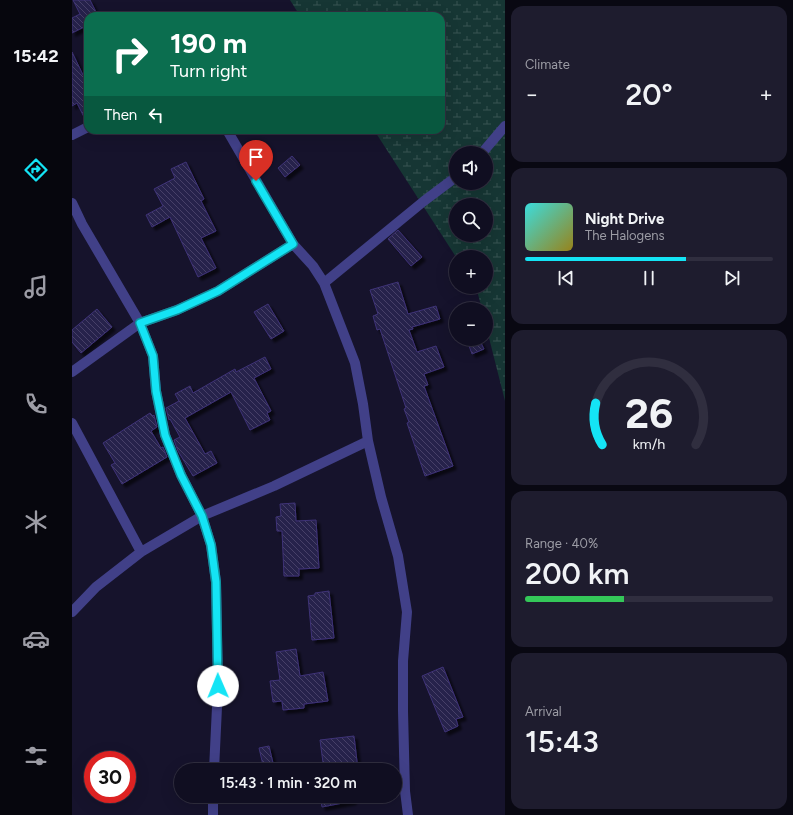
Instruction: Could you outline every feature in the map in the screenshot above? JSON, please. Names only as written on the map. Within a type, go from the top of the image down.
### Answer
[{"type":"street","points":[[488,146],[505,126]]},
{"type":"street","points":[[72,135],[84,129]]},
{"type":"street","points":[[229,134],[293,244],[313,266],[324,282],[355,363],[368,441],[381,497],[398,556],[407,612],[403,661],[403,711],[408,815]]},
{"type":"street","points":[[324,282],[449,182]]},
{"type":"street","points":[[72,203],[82,224],[140,323],[153,356],[156,391],[165,435],[181,475],[202,516],[211,545],[216,582],[218,686],[214,763]]},
{"type":"street","points":[[72,372],[140,323],[177,310],[218,291],[293,244]]},
{"type":"street","points":[[72,423],[141,552]]},
{"type":"street","points":[[72,612],[96,587],[141,552],[202,516],[274,486],[368,441]]},
{"type":"street","points":[[213,803],[213,815]]},
{"type":"green space","points":[[290,0],[505,0],[505,401],[491,346],[493,346],[493,302],[480,302],[478,294],[493,294],[493,250],[451,250],[377,134],[445,134],[445,12],[298,12]]},
{"type":"building","points":[[73,0],[90,0],[96,12],[84,12],[84,27],[72,33],[72,18],[80,14]]},
{"type":"building","points":[[72,52],[84,75],[84,117],[77,103],[72,106]]},
{"type":"building","points":[[292,156],[300,165],[285,177],[278,168]]},
{"type":"building","points":[[186,162],[204,199],[201,201],[216,231],[201,238],[216,268],[198,277],[170,217],[152,227],[146,215],[163,206],[154,189],[175,178],[171,169]]},
{"type":"building","points":[[398,230],[422,257],[411,266],[388,239]]},
{"type":"building","points":[[398,282],[408,314],[436,306],[440,319],[412,327],[413,329],[409,330],[417,352],[436,346],[444,367],[424,374],[428,385],[424,386],[453,466],[425,476],[407,423],[409,422],[404,409],[406,408],[380,329],[377,330],[373,316],[378,314],[370,290]]},
{"type":"building","points":[[268,304],[284,331],[271,339],[254,312]]},
{"type":"building","points":[[97,309],[112,327],[81,353],[72,342],[72,330]]},
{"type":"building","points":[[469,346],[482,346],[484,349],[472,354]]},
{"type":"building","points":[[265,357],[271,369],[254,378],[271,411],[267,413],[270,420],[250,430],[231,392],[185,418],[205,454],[211,451],[217,463],[193,476],[178,451],[174,440],[180,437],[170,419],[169,420],[166,408],[179,401],[175,394],[190,386],[193,393],[235,369],[236,372]]},
{"type":"building","points":[[150,413],[153,416],[154,415],[157,427],[151,431],[161,448],[163,447],[167,457],[122,484],[111,465],[115,463],[103,443]]},
{"type":"building","points":[[295,503],[296,521],[316,520],[319,568],[299,569],[299,576],[284,576],[282,531],[277,531],[276,517],[281,516],[280,504]]},
{"type":"building","points":[[329,591],[334,638],[312,640],[308,596],[315,595],[315,593]]},
{"type":"building","points":[[296,649],[300,676],[323,672],[328,701],[304,704],[304,708],[283,710],[282,701],[273,702],[270,681],[280,680],[276,652]]},
{"type":"building","points":[[443,667],[463,717],[456,719],[458,726],[445,732],[422,676]]},
{"type":"building","points":[[354,736],[357,763],[323,763],[320,740]]},
{"type":"building","points":[[269,746],[273,763],[263,763],[259,748]]},
{"type":"building","points":[[321,803],[343,803],[322,807]]},
{"type":"route","points":[[218,686],[216,582],[211,545],[202,516],[181,475],[165,435],[156,391],[153,356],[140,323],[161,317],[218,291],[293,244],[256,181]]}]
